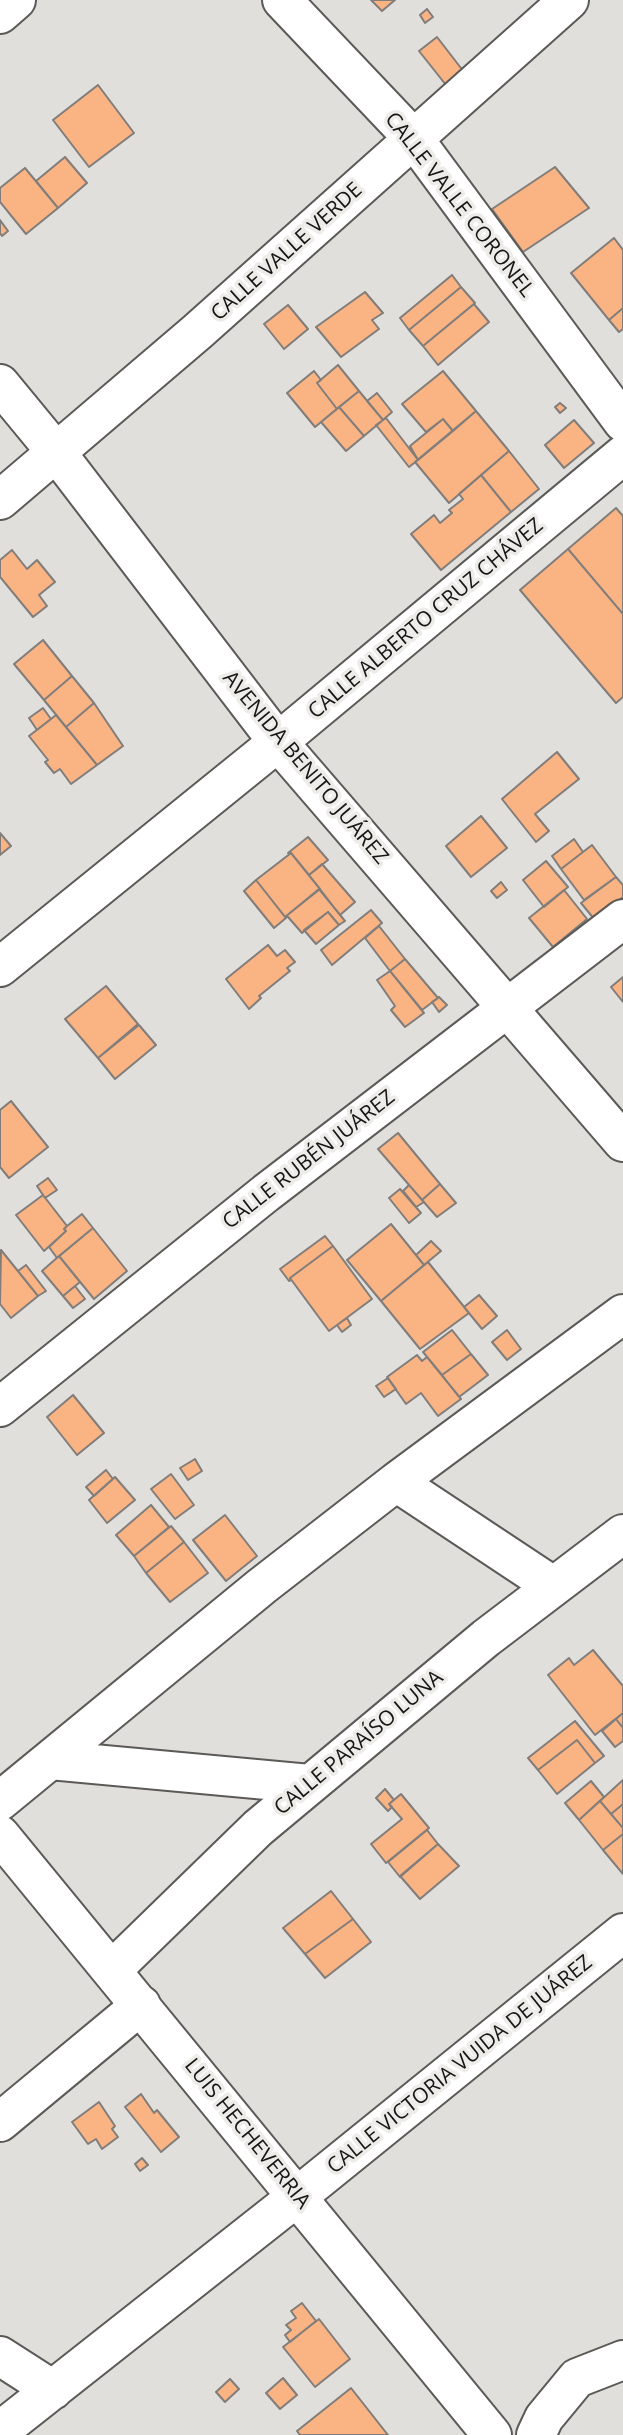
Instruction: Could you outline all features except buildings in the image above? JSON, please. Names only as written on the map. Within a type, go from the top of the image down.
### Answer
[{"type":"street","points":[[0,14],[16,0]]},
{"type":"street","name":"CALLE VALLE CORONEL","points":[[282,0],[414,139],[623,422]]},
{"type":"street","name":"CALLE VALLE VERDE","points":[[0,500],[197,332],[569,0]]},
{"type":"street","name":"AVENIDA BENITO JUÁREZ","points":[[0,384],[56,452],[278,742],[623,1142]]},
{"type":"street","name":"CALLE ALBERTO CRUZ CHÁVEZ","points":[[0,967],[278,742],[623,454]]},
{"type":"street","name":"CALLE RUBÉN JUÁREZ","points":[[0,1407],[266,1193],[623,919]]},
{"type":"street","points":[[0,1801],[262,1586],[396,1482],[623,1314]]},
{"type":"street","points":[[396,1482],[553,1586]]},
{"type":"street","name":"CALLE PARAÍSO LUNA","points":[[112,1970],[258,1828],[486,1638],[623,1534]]},
{"type":"street","points":[[50,1760],[310,1784]]},
{"type":"street","name":"LUIS HECHEVERRIA","points":[[0,1835],[492,2435]]},
{"type":"street","name":"CALLE VICTORIA VUIDA DE JUÁREZ","points":[[0,2431],[298,2196],[623,1933]]},
{"type":"street","points":[[0,2122],[141,2006]]},
{"type":"street","points":[[0,2356],[53,2390]]},
{"type":"street","points":[[536,2435],[544,2418],[577,2378],[623,2360]]}]
